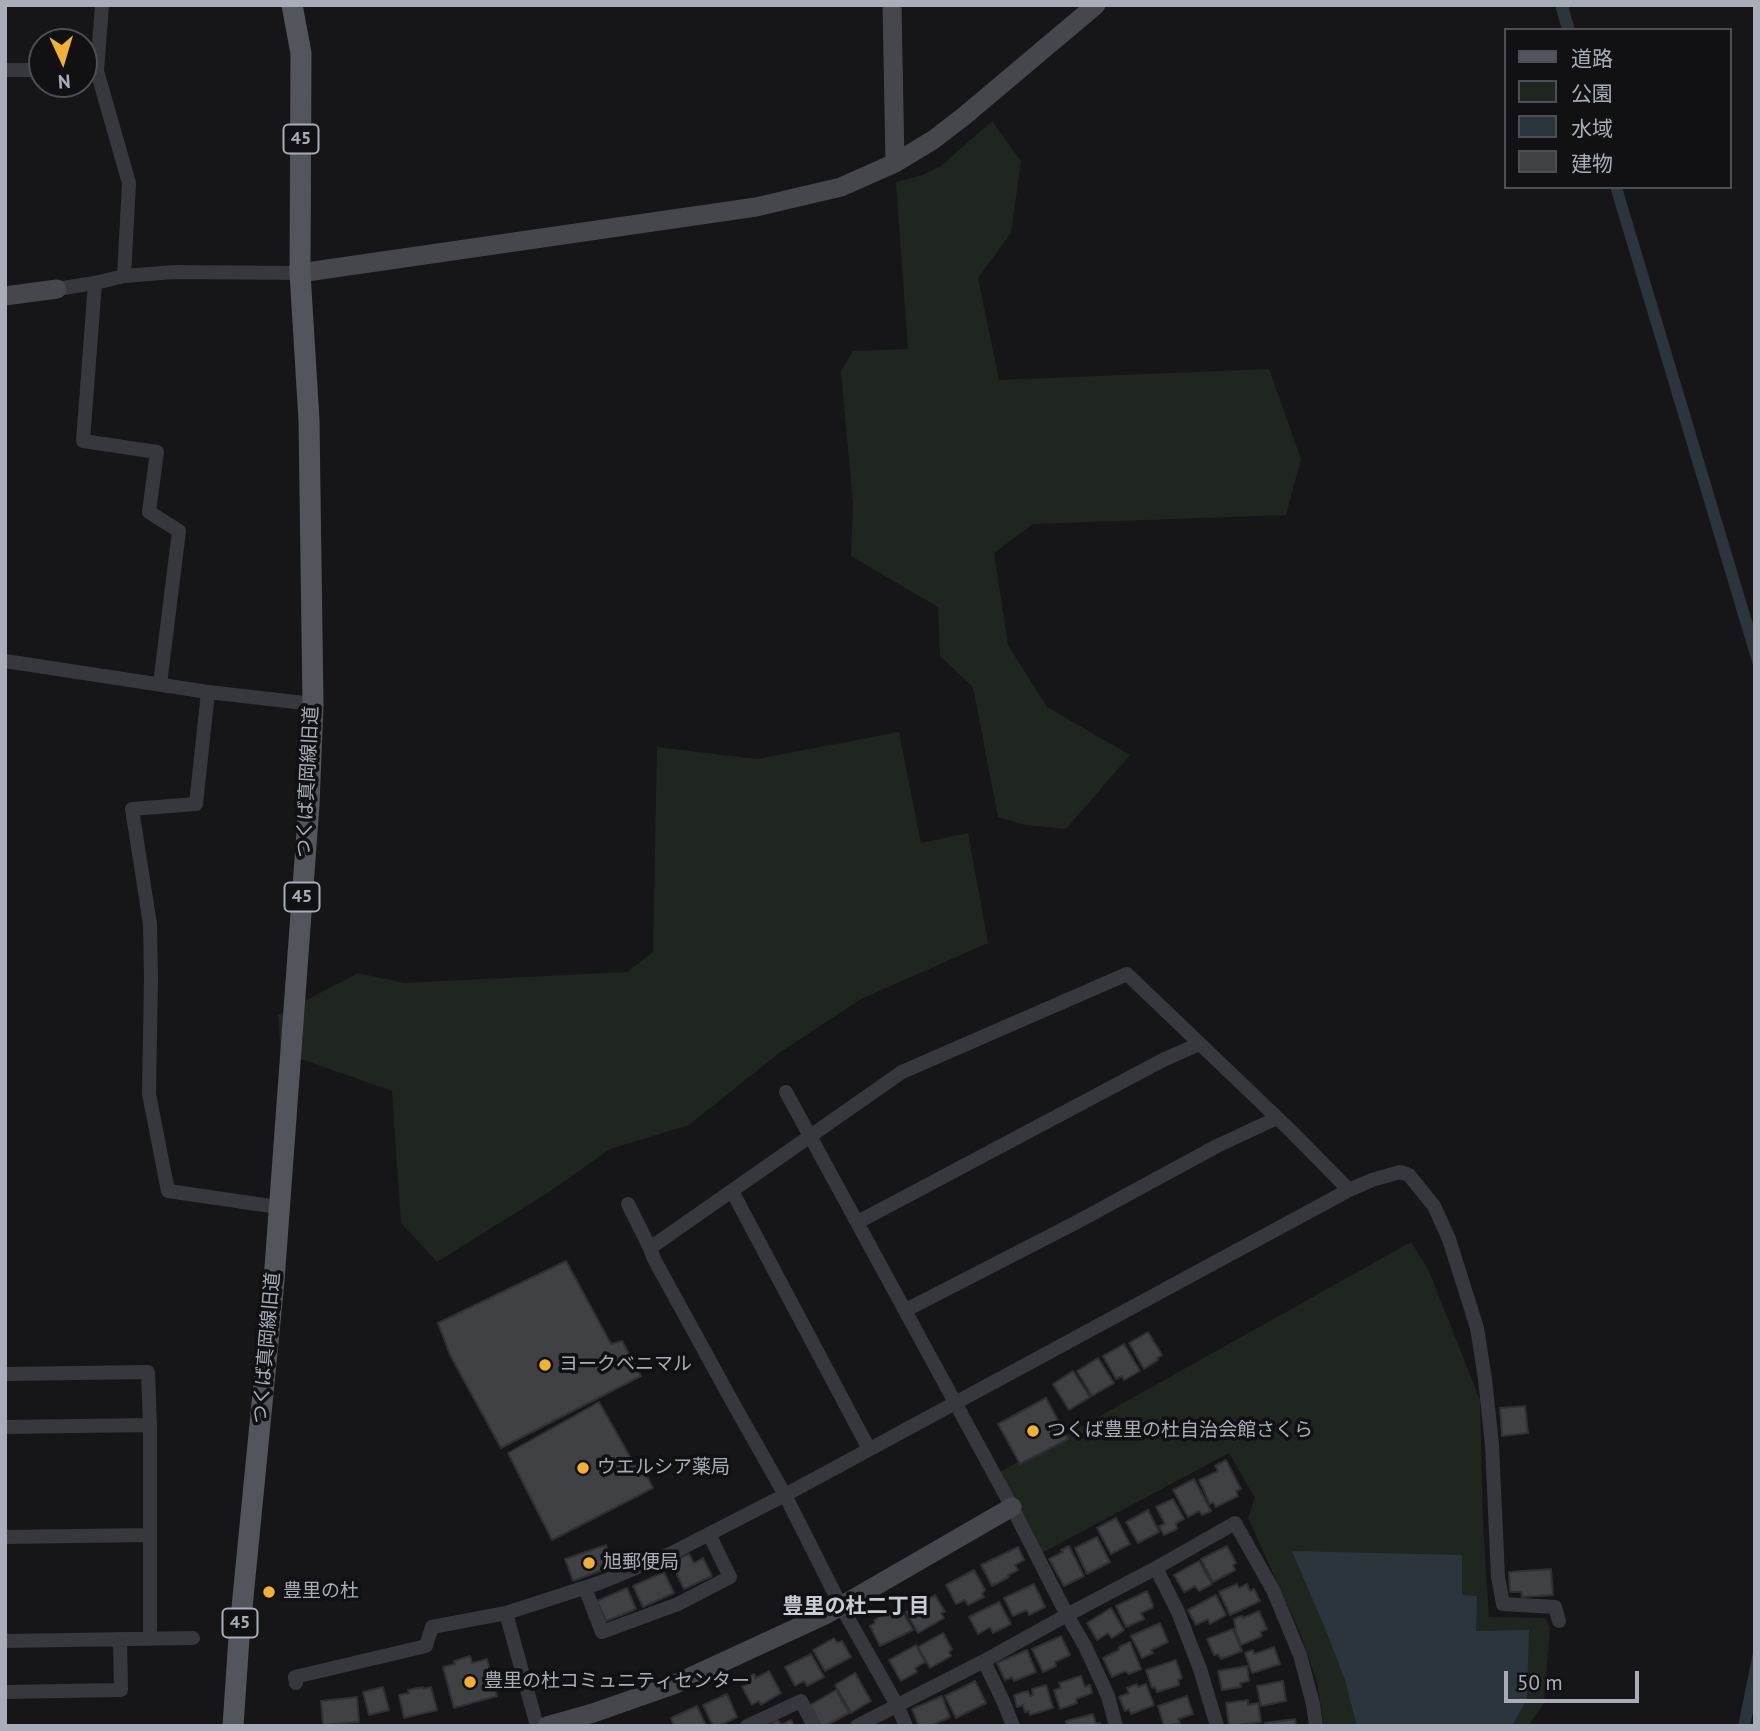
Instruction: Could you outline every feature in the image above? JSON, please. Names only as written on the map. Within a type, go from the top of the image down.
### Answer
[{"type":"main road","name":"つくば真岡線旧道","points":[[233,1726],[270,1320],[309,805],[313,704],[309,420],[300,273],[301,53],[292,5]]},
{"type":"street","points":[[98,30],[103,5]]},
{"type":"street","points":[[892,5],[895,163]]},
{"type":"street","points":[[5,296],[124,276],[174,272],[300,273],[345,268],[756,207],[841,187],[895,163],[933,140],[1096,5]]},
{"type":"street","points":[[5,70],[28,70]]},
{"type":"street","points":[[98,94],[129,183],[124,276]]},
{"type":"street","points":[[95,283],[83,441],[157,452],[149,512],[178,531],[160,684]]},
{"type":"street","points":[[5,661],[208,692],[313,704]]},
{"type":"street","points":[[208,692],[196,804],[132,809],[150,924],[149,1094],[168,1191],[278,1207]]},
{"type":"street","points":[[650,1248],[902,1072],[1127,974],[1349,1190]]},
{"type":"street","points":[[858,1222],[1163,1060],[1199,1044]]},
{"type":"street","points":[[786,1092],[1086,1646],[1108,1696],[1116,1726]]},
{"type":"street","points":[[906,1311],[1217,1146],[1277,1118]]},
{"type":"street","points":[[296,1684],[295,1677],[426,1646],[432,1627],[506,1613],[585,1588],[672,1553],[785,1495],[1349,1190],[1399,1172],[1409,1175],[1434,1206],[1463,1279],[1479,1341],[1492,1445],[1498,1577],[1503,1604],[1555,1607],[1559,1621]]},
{"type":"street","points":[[732,1191],[869,1449]]},
{"type":"street","points":[[628,1204],[654,1259],[785,1495],[906,1726]]},
{"type":"street","points":[[5,1374],[148,1373],[150,1639]]},
{"type":"street","points":[[5,1427],[150,1424]]},
{"type":"street","points":[[547,1726],[673,1685],[841,1606],[1012,1507]]},
{"type":"street","points":[[857,1726],[984,1661],[1236,1523],[1273,1590],[1300,1655],[1316,1726]]},
{"type":"street","points":[[585,1588],[602,1632],[678,1604],[730,1577],[709,1534]]},
{"type":"street","points":[[5,1537],[149,1535]]},
{"type":"street","points":[[1157,1568],[1200,1669],[1217,1726]]},
{"type":"street","points":[[506,1613],[537,1726]]},
{"type":"street","points":[[5,1641],[193,1638]]},
{"type":"street","points":[[5,1692],[121,1690],[120,1639]]},
{"type":"street","points":[[984,1661],[1013,1726]]},
{"type":"street","points":[[747,1726],[801,1701],[814,1726]]},
{"type":"green space","points":[[992,121],[1021,161],[1011,233],[978,278],[999,380],[1269,369],[1301,459],[1286,515],[1033,524],[994,553],[1008,645],[1047,707],[1130,755],[1066,829],[1025,825],[998,817],[973,687],[940,656],[938,607],[851,556],[853,505],[841,371],[853,351],[908,349],[896,182],[923,175],[941,166]]},
{"type":"green space","points":[[899,732],[921,843],[968,833],[988,943],[861,999],[779,1053],[689,1125],[610,1149],[549,1192],[437,1262],[401,1223],[392,1091],[281,1052],[278,1015],[358,973],[404,983],[627,972],[653,952],[657,747],[757,759]]},
{"type":"green space","points":[[1411,1242],[1428,1269],[1480,1400],[1483,1525],[1489,1617],[1545,1618],[1550,1627],[1544,1703],[1528,1726],[1324,1726],[1317,1682],[1301,1635],[1248,1518],[1255,1498],[1229,1453],[1042,1553],[1000,1472]]},
{"type":"water","points":[[1555,5],[1568,5],[1574,28],[1561,28]]},
{"type":"water","points":[[1611,189],[1623,189],[1755,631],[1755,672]]},
{"type":"water","points":[[1292,1551],[1462,1555],[1462,1595],[1477,1596],[1476,1631],[1529,1630],[1527,1699],[1512,1726],[1357,1726],[1345,1680]]},
{"type":"water","points":[[1755,1643],[1755,1703],[1750,1726],[1738,1726]]},
{"type":"building","name":"ヨークベニマル","points":[[566,1261],[611,1344],[622,1341],[641,1376],[501,1448],[450,1355],[438,1323]]},
{"type":"building","points":[[1148,1332],[1162,1355],[1144,1369],[1129,1343]]},
{"type":"building","points":[[1124,1344],[1140,1371],[1124,1380],[1122,1376],[1116,1379],[1103,1356]]},
{"type":"building","points":[[1098,1358],[1114,1383],[1092,1396],[1077,1371]]},
{"type":"building","points":[[1073,1371],[1090,1397],[1069,1410],[1053,1384]]},
{"type":"building","name":"つくば豊里の杜自治会館さくら","points":[[1046,1398],[1068,1439],[1020,1464],[998,1424]]},
{"type":"building","points":[[599,1402],[640,1474],[645,1472],[653,1488],[552,1540],[508,1453]]},
{"type":"building","points":[[1525,1406],[1528,1433],[1502,1436],[1500,1408]]},
{"type":"building","points":[[1226,1460],[1241,1489],[1236,1491],[1238,1496],[1216,1507],[1213,1502],[1210,1504],[1199,1480],[1218,1471],[1215,1466]]},
{"type":"building","points":[[1194,1479],[1211,1511],[1202,1515],[1199,1511],[1188,1517],[1173,1490]]},
{"type":"building","points":[[1173,1499],[1184,1519],[1176,1523],[1177,1529],[1164,1535],[1159,1526],[1165,1524],[1156,1507]]},
{"type":"building","points":[[1148,1510],[1159,1532],[1138,1543],[1126,1522]]},
{"type":"building","points":[[1116,1518],[1130,1544],[1111,1554],[1097,1528]]},
{"type":"building","points":[[1097,1537],[1110,1562],[1087,1574],[1075,1548]]},
{"type":"building","points":[[606,1545],[613,1566],[573,1581],[565,1559]]},
{"type":"building","points":[[1069,1546],[1084,1576],[1064,1586],[1049,1559]]},
{"type":"building","points":[[1227,1546],[1236,1563],[1233,1565],[1235,1570],[1213,1582],[1201,1559]]},
{"type":"building","points":[[1018,1547],[1024,1560],[1015,1565],[1018,1570],[992,1586],[981,1565]]},
{"type":"building","points":[[689,1554],[694,1563],[703,1558],[712,1576],[684,1589],[671,1562]]},
{"type":"building","points":[[1199,1561],[1212,1584],[1199,1591],[1195,1586],[1184,1592],[1174,1575]]},
{"type":"building","points":[[1551,1569],[1553,1595],[1522,1597],[1521,1592],[1510,1592],[1509,1572]]},
{"type":"building","points":[[974,1570],[985,1590],[982,1593],[984,1597],[968,1605],[965,1600],[956,1604],[946,1585]]},
{"type":"building","points":[[664,1572],[674,1593],[643,1607],[633,1586]]},
{"type":"building","points":[[1034,1584],[1045,1607],[1029,1615],[1027,1610],[1013,1616],[1004,1598]]},
{"type":"building","points":[[1237,1584],[1239,1588],[1247,1584],[1250,1591],[1254,1589],[1260,1601],[1230,1615],[1219,1592]]},
{"type":"building","points":[[627,1588],[636,1609],[606,1621],[597,1601]]},
{"type":"building","points":[[1147,1591],[1152,1608],[1141,1613],[1144,1619],[1126,1627],[1116,1606]]},
{"type":"building","points":[[935,1595],[945,1612],[941,1613],[944,1618],[918,1633],[906,1612]]},
{"type":"building","points":[[1216,1595],[1226,1615],[1210,1624],[1208,1619],[1196,1625],[1188,1610]]},
{"type":"building","points":[[999,1602],[1011,1624],[993,1633],[990,1627],[978,1634],[969,1617]]},
{"type":"building","points":[[1111,1608],[1124,1630],[1112,1638],[1108,1633],[1097,1640],[1087,1623]]},
{"type":"building","points":[[890,1611],[893,1616],[902,1611],[913,1630],[880,1646],[870,1626],[875,1623],[874,1620]]},
{"type":"building","points":[[1259,1611],[1267,1629],[1260,1632],[1262,1636],[1241,1645],[1234,1619]]},
{"type":"building","points":[[1160,1623],[1168,1642],[1142,1658],[1131,1636]]},
{"type":"building","points":[[1233,1629],[1242,1651],[1221,1659],[1218,1654],[1214,1655],[1207,1639]]},
{"type":"building","points":[[943,1633],[952,1649],[949,1652],[951,1656],[930,1668],[918,1647]]},
{"type":"building","points":[[1061,1636],[1070,1655],[1043,1672],[1032,1649]]},
{"type":"building","points":[[834,1638],[837,1643],[842,1641],[851,1657],[825,1671],[813,1650]]},
{"type":"building","points":[[1130,1642],[1141,1669],[1129,1674],[1125,1671],[1112,1677],[1103,1658]]},
{"type":"building","points":[[916,1645],[925,1662],[915,1668],[917,1672],[901,1681],[889,1660]]},
{"type":"building","points":[[1274,1647],[1280,1664],[1252,1673],[1245,1653],[1253,1650],[1254,1654]]},
{"type":"building","points":[[1027,1650],[1036,1672],[1014,1681],[1012,1677],[1005,1680],[997,1663]]},
{"type":"building","points":[[811,1654],[824,1677],[807,1686],[804,1681],[795,1686],[785,1667]]},
{"type":"building","name":"豊里の杜コミュニティセンター","points":[[470,1656],[472,1663],[487,1659],[497,1696],[454,1708],[443,1667]]},
{"type":"building","points":[[1176,1660],[1182,1678],[1178,1680],[1179,1685],[1157,1692],[1155,1687],[1152,1688],[1146,1670]]},
{"type":"building","points":[[1247,1666],[1249,1681],[1240,1683],[1241,1687],[1222,1690],[1218,1671]]},
{"type":"building","points":[[769,1671],[781,1693],[761,1705],[759,1701],[752,1705],[742,1687],[748,1684],[745,1679],[754,1674],[756,1678]]},
{"type":"building","points":[[855,1673],[871,1701],[851,1713],[835,1685]]},
{"type":"building","points":[[1081,1676],[1085,1687],[1090,1685],[1092,1693],[1076,1699],[1077,1703],[1060,1709],[1054,1690],[1061,1688],[1059,1683]]},
{"type":"building","points":[[975,1681],[986,1703],[956,1718],[945,1696]]},
{"type":"building","points":[[1283,1681],[1286,1701],[1261,1706],[1257,1686]]},
{"type":"building","points":[[1137,1684],[1138,1687],[1146,1684],[1154,1705],[1131,1714],[1129,1709],[1125,1711],[1119,1697],[1129,1693],[1127,1688]]},
{"type":"building","points":[[1046,1685],[1053,1708],[1030,1715],[1029,1711],[1025,1712],[1023,1705],[1017,1707],[1014,1695],[1028,1691],[1030,1696],[1033,1695],[1032,1689]]},
{"type":"building","points":[[383,1687],[389,1710],[369,1715],[363,1692]]},
{"type":"building","points":[[431,1687],[437,1710],[404,1718],[399,1695]]},
{"type":"building","points":[[836,1690],[849,1713],[821,1726],[810,1705]]},
{"type":"building","points":[[727,1694],[737,1717],[719,1726],[713,1726],[703,1705]]},
{"type":"building","points":[[942,1696],[950,1717],[930,1726],[919,1726],[912,1709]]},
{"type":"building","points":[[1187,1696],[1193,1714],[1178,1719],[1180,1723],[1164,1726],[1158,1706]]},
{"type":"building","points":[[357,1697],[359,1722],[323,1725],[321,1701]]},
{"type":"building","points":[[1248,1700],[1248,1705],[1258,1703],[1261,1722],[1229,1726],[1226,1703]]},
{"type":"building","points":[[697,1706],[706,1726],[674,1726],[671,1718]]},
{"type":"building","points":[[1093,1714],[1096,1724],[1100,1723],[1101,1726],[1067,1726],[1066,1721]]},
{"type":"building","points":[[1295,1719],[1296,1726],[1266,1726],[1265,1723]]},
{"type":"building","points":[[778,1720],[781,1725],[791,1720],[794,1726],[767,1726]]},
{"type":"place","name":"ヨークベニマル","points":[[545,1365]]},
{"type":"place","name":"つくば豊里の杜自治会館さくら","points":[[1033,1431]]},
{"type":"place","name":"ウエルシア薬局","points":[[583,1468]]},
{"type":"place","name":"旭郵便局","points":[[589,1563]]},
{"type":"place","name":"豊里の杜","points":[[269,1592]]},
{"type":"place","name":"豊里の杜コミュニティセンター","points":[[470,1682]]},
{"type":"district","name":"豊里の杜二丁目","points":[[856,1607]]}]
